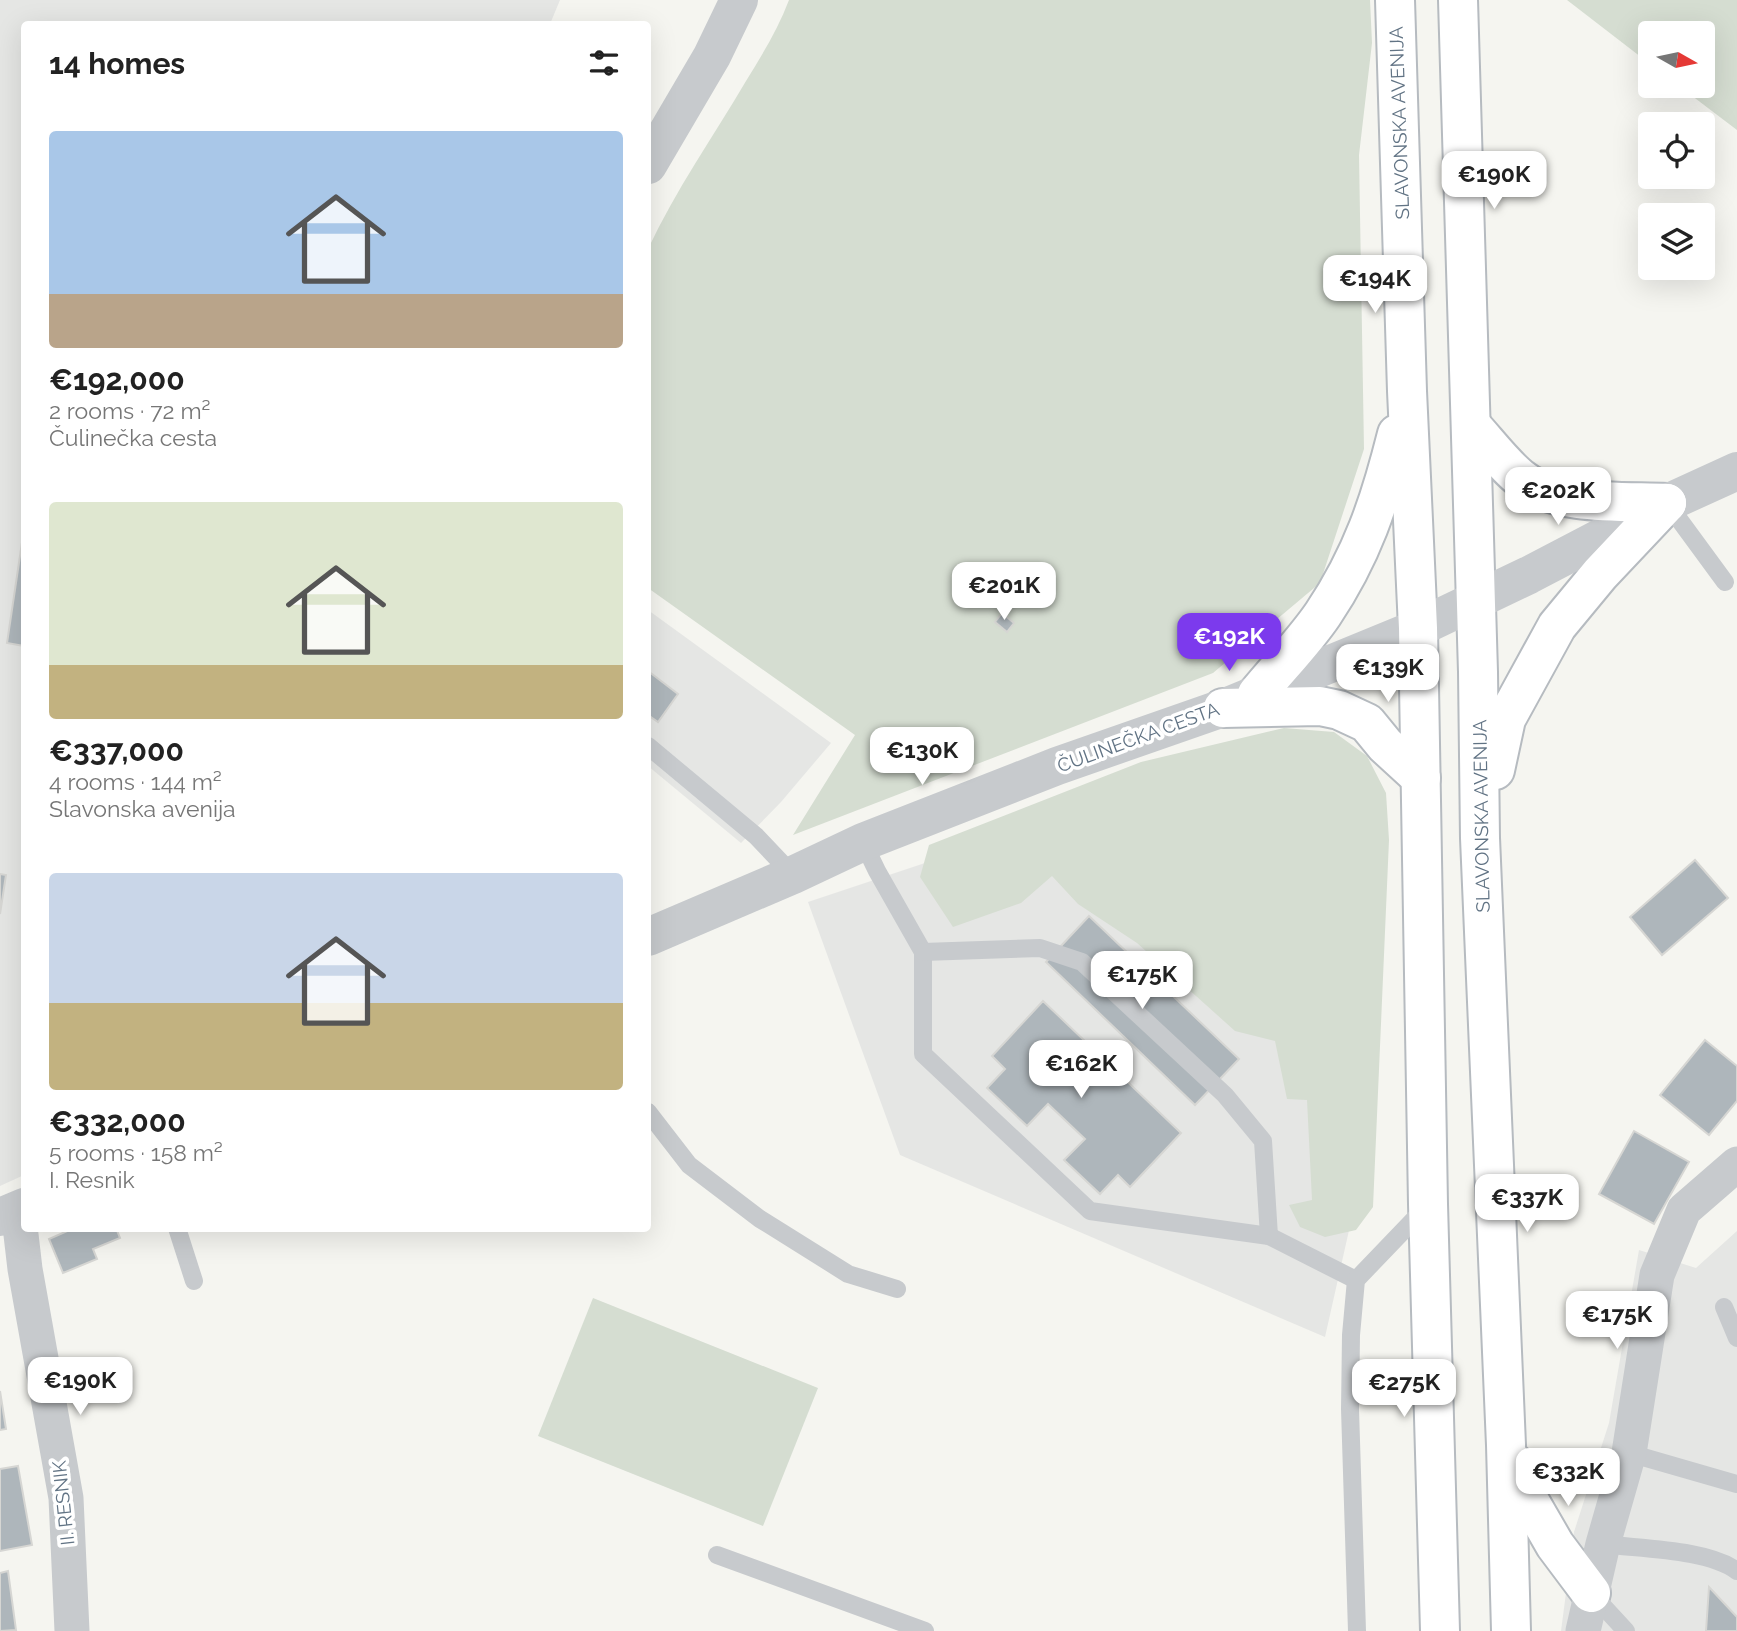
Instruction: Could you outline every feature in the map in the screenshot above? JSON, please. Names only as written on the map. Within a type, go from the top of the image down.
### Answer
[{"type":"main road","name":"SLAVONSKA AVENIJA","points":[[1395,0],[1407,391],[1418,628],[1428,1204],[1440,1631]]},
{"type":"main road","name":"SLAVONSKA AVENIJA","points":[[1458,0],[1480,838],[1506,1445],[1511,1631]]},
{"type":"main road","points":[[1240,701],[1321,616],[1338,590],[1365,537],[1383,491],[1407,391]]},
{"type":"main road","points":[[1471,425],[1524,481],[1551,493],[1580,498],[1667,503]]},
{"type":"main road","points":[[1480,838],[1506,719],[1552,635],[1600,574],[1667,503]]},
{"type":"main road","points":[[1240,701],[1320,705],[1339,710],[1367,723],[1385,745],[1421,778]]},
{"type":"main road","points":[[1506,1445],[1529,1500],[1555,1545],[1591,1593]]},
{"type":"street","points":[[651,160],[712,56],[739,0]]},
{"type":"street","name":"ČULINEČKA CESTA","points":[[651,936],[863,842],[1057,766],[1240,701],[1418,628],[1475,602],[1667,503],[1737,471]]},
{"type":"street","points":[[1583,1631],[1603,1544],[1629,1453],[1657,1275],[1684,1209],[1737,1164]]},
{"type":"street","name":"II. RESNIK","points":[[14,1211],[65,1498],[72,1631]]},
{"type":"lane","points":[[1667,503],[1725,582]]},
{"type":"lane","points":[[651,748],[756,836],[793,875]]},
{"type":"lane","points":[[863,842],[923,952],[923,1054],[1090,1211],[1269,1236],[1356,1280]]},
{"type":"lane","points":[[923,952],[1040,948],[1082,962],[1225,1095],[1263,1141],[1269,1236]]},
{"type":"lane","points":[[651,1116],[689,1165],[760,1219],[848,1274],[897,1289]]},
{"type":"lane","points":[[1357,1631],[1350,1409],[1351,1335],[1356,1280],[1428,1204]]},
{"type":"lane","points":[[178,1232],[194,1281]]},
{"type":"lane","points":[[1724,1307],[1737,1338]]},
{"type":"lane","points":[[1629,1453],[1737,1484]]},
{"type":"lane","points":[[1603,1544],[1705,1556],[1737,1571]]},
{"type":"lane","points":[[718,1555],[925,1631]]},
{"type":"lane","points":[[1591,1593],[1626,1631]]},
{"type":"shaded area","points":[[0,0],[560,0],[551,21],[21,21],[21,1176],[0,1186]]},
{"type":"shaded area","points":[[789,0],[1370,0],[1372,43],[1359,155],[1364,449],[1320,583],[1213,673],[793,835],[855,735],[651,590],[651,243],[682,185],[764,52]]},
{"type":"shaded area","points":[[1567,0],[1737,0],[1737,130],[1695,98],[1715,98],[1715,21],[1638,21],[1638,55]]},
{"type":"shaded area","points":[[651,612],[831,743],[781,802],[741,843],[651,768]]},
{"type":"shaded area","points":[[1284,728],[1334,732],[1367,756],[1386,793],[1389,840],[1373,1207],[1356,1230],[1325,1237],[1300,1227],[1289,1205],[1312,1200],[1307,1100],[1287,1099],[1275,1041],[1235,1031],[1137,943],[1078,904],[1052,876],[1021,903],[953,927],[920,877],[929,845],[1141,762]]},
{"type":"shaded area","points":[[1273,747],[1352,1217],[1325,1337],[900,1155],[808,902]]},
{"type":"shaded area","points":[[1737,1231],[1737,1631],[1561,1631],[1574,1532],[1609,1423],[1639,1250],[1696,1268]]},
{"type":"shaded area","points":[[593,1298],[818,1388],[763,1526],[538,1436]]},
{"type":"building","points":[[21,549],[21,645],[7,643]]},
{"type":"building","points":[[1002,613],[1014,623],[1007,632],[995,622]]},
{"type":"building","points":[[651,673],[678,694],[658,722],[651,717]]},
{"type":"building","points":[[1695,860],[1728,898],[1662,955],[1630,917]]},
{"type":"building","points":[[0,874],[6,875],[0,914]]},
{"type":"building","points":[[1089,916],[1239,1059],[1195,1105],[1046,962]]},
{"type":"building","points":[[1043,1001],[1181,1133],[1130,1187],[1118,1175],[1100,1194],[1064,1160],[1085,1139],[1048,1104],[1027,1126],[987,1088],[1005,1069],[992,1056]]},
{"type":"building","points":[[1705,1040],[1737,1066],[1737,1101],[1709,1135],[1660,1095]]},
{"type":"building","points":[[1634,1131],[1689,1162],[1654,1224],[1599,1194]]},
{"type":"building","points":[[65,1232],[118,1232],[120,1238],[93,1249],[97,1259],[63,1273],[49,1239]]},
{"type":"building","points":[[0,1391],[6,1429],[0,1430]]},
{"type":"building","points":[[18,1466],[32,1545],[0,1551],[0,1469]]},
{"type":"building","points":[[8,1571],[16,1630],[0,1631],[0,1573]]},
{"type":"building","points":[[1709,1587],[1737,1617],[1737,1631],[1706,1631]]}]
